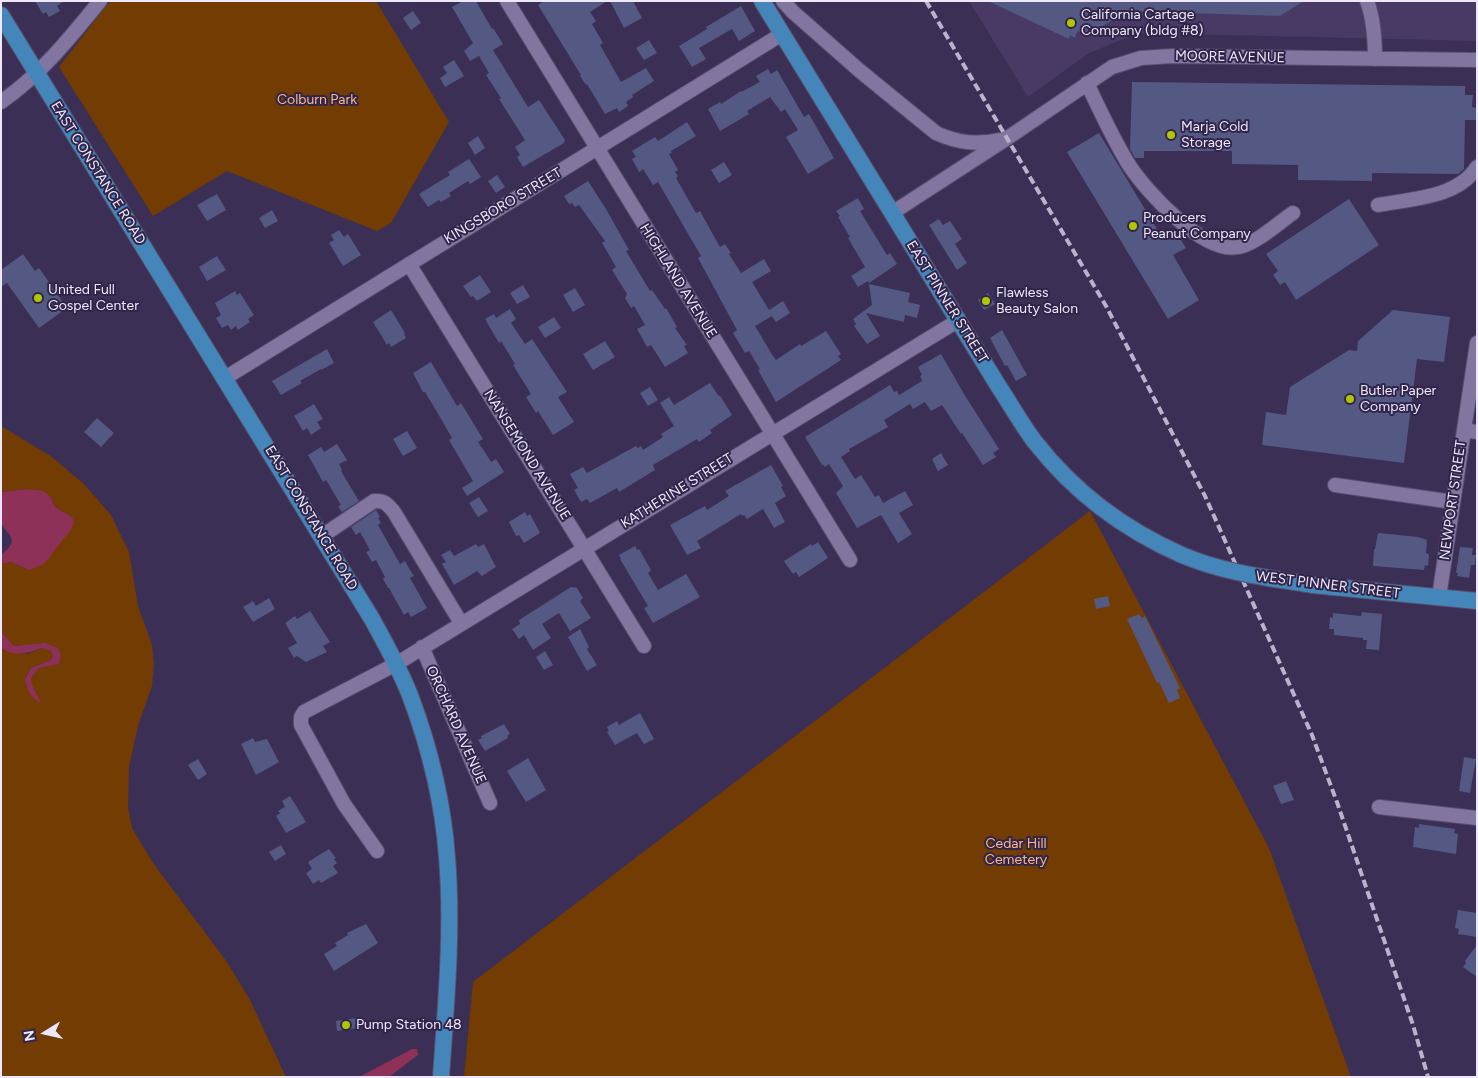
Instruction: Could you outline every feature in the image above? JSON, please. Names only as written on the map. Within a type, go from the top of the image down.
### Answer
[{"type":"main road","name":"EAST PINNER STREET","points":[[762,1],[999,387],[1034,440],[1064,475],[1099,506],[1126,526],[1182,555]]},
{"type":"main road","name":"EAST CONSTANCE ROAD","points":[[1,15],[322,536],[372,620],[396,664],[410,696],[424,737],[435,779],[447,856],[449,899],[442,1077]]},
{"type":"main road","name":"WEST PINNER STREET","points":[[1182,555],[1221,569],[1247,575],[1313,585],[1477,601]]},
{"type":"street","points":[[1,102],[53,58],[100,1]]},
{"type":"street","name":"HIGHLAND AVENUE","points":[[507,1],[850,560]]},
{"type":"street","name":"MOORE AVENUE","points":[[783,1],[860,71],[936,133],[963,143],[979,144],[1006,139]]},
{"type":"street","points":[[1366,1],[1372,19],[1375,59]]},
{"type":"street","name":"KINGSBORO STREET","points":[[225,378],[782,34]]},
{"type":"street","name":"MOORE AVENUE","points":[[892,213],[1112,67],[1141,58],[1172,56],[1477,60]]},
{"type":"street","points":[[1087,83],[1130,166],[1166,208],[1202,239],[1219,246],[1237,248],[1252,241],[1293,213]]},
{"type":"street","points":[[1378,205],[1449,190],[1463,183],[1477,167]]},
{"type":"street","name":"NANSEMOND AVENUE","points":[[409,264],[644,646]]},
{"type":"street","name":"KATHERINE STREET","points":[[377,851],[344,804],[325,772],[301,725],[301,718],[304,712],[396,664],[959,320]]},
{"type":"street","name":"NEWPORT STREET","points":[[1439,597],[1453,502],[1470,431],[1477,342]]},
{"type":"street","points":[[1335,485],[1453,502]]},
{"type":"street","points":[[322,536],[374,501],[381,500],[386,502],[394,512],[461,624]]},
{"type":"street","name":"ORCHARD AVENUE","points":[[422,647],[490,803]]},
{"type":"street","points":[[1379,807],[1477,818]]},
{"type":"shaded area","points":[[969,1],[1477,1],[1477,41],[1139,33],[1089,53],[1028,97]]},
{"type":"shaded area","points":[[26,489],[43,491],[50,496],[55,507],[72,517],[74,522],[72,528],[44,564],[29,570],[11,562],[1,564],[1,555],[8,549],[12,540],[1,521],[1,492]]},
{"type":"shaded area","points":[[1,632],[14,646],[45,643],[58,648],[61,655],[59,664],[39,668],[31,678],[41,703],[30,693],[25,679],[31,668],[51,660],[53,655],[51,651],[42,648],[22,654],[11,653],[1,648]]},
{"type":"shaded area","points":[[412,1049],[417,1049],[418,1055],[389,1077],[359,1077]]},
{"type":"green space","name":"Colburn Park","points":[[110,1],[376,1],[449,122],[391,223],[377,231],[227,171],[153,216],[59,67]]},
{"type":"green space","points":[[1,426],[52,457],[84,484],[111,515],[129,552],[138,606],[152,645],[154,665],[152,686],[138,726],[129,767],[128,808],[132,828],[153,863],[227,962],[250,1000],[286,1077],[1,1077],[1,648],[5,651],[27,654],[42,648],[51,651],[53,655],[51,660],[31,668],[25,679],[38,695],[31,685],[31,678],[39,668],[59,664],[61,655],[45,643],[14,646],[1,632],[1,564],[11,562],[29,570],[72,517],[55,507],[50,496],[26,489],[1,492]]},
{"type":"green space","name":"Cedar Hill Cemetery","points":[[1090,511],[1269,848],[1351,1077],[464,1077],[473,982]]},
{"type":"building","points":[[35,1],[64,1],[57,6],[60,11],[49,17],[46,12],[43,14]]},
{"type":"building","points":[[463,1],[476,1],[503,44],[493,50],[528,107],[539,100],[565,140],[564,143],[523,167],[517,157],[520,155],[515,147],[525,140],[499,99],[501,98],[486,75],[489,73],[479,56],[470,61],[464,51],[473,43],[452,7]]},
{"type":"building","points":[[544,1],[607,1],[590,12],[596,21],[592,24],[603,43],[600,45],[621,82],[646,68],[654,81],[632,95],[633,97],[626,102],[628,106],[619,112],[617,108],[605,114],[538,5]]},
{"type":"building","points":[[610,1],[633,1],[642,18],[624,28]]},
{"type":"building","name":"California Cartage Company (bldg #8)","points":[[988,1],[1304,1],[1280,16],[1127,11],[1088,35],[1077,31],[1075,38],[1070,35],[1069,39]]},
{"type":"building","points":[[741,6],[755,31],[739,41],[732,29],[699,48],[706,59],[692,67],[679,46]]},
{"type":"building","points":[[413,11],[421,23],[411,30],[403,18]]},
{"type":"building","points":[[649,40],[657,53],[644,60],[636,48]]},
{"type":"building","points":[[454,60],[464,76],[445,87],[440,78],[447,73],[443,67]]},
{"type":"building","points":[[768,69],[771,74],[777,70],[804,117],[809,114],[834,158],[808,174],[786,137],[798,130],[785,109],[781,112],[770,97],[747,111],[749,114],[720,131],[708,109],[720,102],[721,104],[760,82],[756,76]]},
{"type":"building","name":"Marja Cold Storage","points":[[1132,82],[1465,86],[1465,95],[1473,95],[1472,107],[1477,108],[1476,120],[1465,120],[1464,169],[1458,174],[1372,173],[1372,181],[1298,180],[1298,165],[1232,164],[1232,151],[1144,151],[1144,158],[1135,158],[1130,149]]},
{"type":"building","points":[[687,122],[696,136],[669,154],[678,170],[675,172],[678,176],[676,178],[696,213],[700,211],[720,247],[725,244],[741,273],[764,259],[771,271],[752,282],[769,310],[783,301],[790,313],[776,322],[772,316],[755,326],[773,356],[776,360],[800,344],[801,346],[826,331],[841,354],[838,356],[841,360],[776,402],[749,351],[745,353],[733,333],[737,330],[698,258],[701,256],[658,182],[653,185],[643,169],[639,172],[632,159],[636,157],[632,151],[655,137],[658,141]]},
{"type":"building","name":"Producers Peanut Company","points":[[1099,133],[1163,239],[1176,232],[1186,248],[1173,255],[1199,300],[1168,319],[1067,152]]},
{"type":"building","points":[[478,136],[485,148],[475,155],[468,143]]},
{"type":"building","points":[[469,159],[481,177],[470,184],[468,181],[449,193],[451,196],[441,202],[439,200],[428,207],[419,194],[450,175],[448,172]]},
{"type":"building","points":[[724,162],[732,175],[719,183],[711,170]]},
{"type":"building","points":[[497,175],[505,187],[496,193],[488,181]]},
{"type":"building","points":[[588,181],[606,209],[629,250],[626,251],[650,291],[652,290],[666,308],[677,327],[675,328],[687,345],[684,346],[688,353],[665,367],[651,345],[647,347],[637,329],[645,325],[634,306],[631,308],[625,298],[627,294],[612,270],[616,267],[602,243],[605,241],[579,205],[575,207],[572,203],[569,204],[564,196]]},
{"type":"building","points":[[217,194],[226,210],[207,221],[197,205]]},
{"type":"building","points":[[858,198],[864,209],[860,211],[887,255],[890,253],[897,264],[869,283],[868,281],[858,287],[851,276],[865,267],[848,238],[850,237],[836,211]]},
{"type":"building","points":[[1349,199],[1379,245],[1296,300],[1285,282],[1280,285],[1273,275],[1278,271],[1266,254]]},
{"type":"building","points":[[272,210],[278,221],[265,228],[259,218]]},
{"type":"building","points":[[939,219],[943,225],[950,221],[962,239],[955,244],[967,263],[957,270],[929,225]]},
{"type":"building","points":[[339,230],[344,237],[348,234],[361,255],[343,266],[329,243],[334,240],[331,235]]},
{"type":"building","name":"United Full Gospel Center","points":[[23,254],[35,271],[39,268],[67,308],[39,328],[7,283],[1,287],[1,270]]},
{"type":"building","points":[[217,256],[226,270],[207,281],[199,267]]},
{"type":"building","points":[[480,275],[491,292],[477,301],[473,296],[471,297],[463,286]]},
{"type":"building","points":[[869,284],[910,293],[908,302],[920,305],[917,318],[905,315],[904,322],[866,313],[880,336],[867,344],[854,326],[856,324],[853,319],[872,305]]},
{"type":"building","points":[[523,285],[530,297],[517,304],[510,293]]},
{"type":"building","points":[[575,288],[585,305],[573,312],[563,295]]},
{"type":"building","points":[[235,291],[237,295],[240,293],[254,315],[248,319],[250,322],[238,330],[236,326],[231,330],[228,325],[222,328],[216,318],[221,315],[215,303]]},
{"type":"building","name":"Flawless Beauty Salon","points":[[988,293],[995,304],[984,310],[978,300]]},
{"type":"building","points":[[510,309],[516,319],[511,323],[525,344],[532,339],[567,392],[558,397],[574,422],[553,435],[538,411],[536,413],[526,397],[531,394],[501,341],[499,343],[485,319],[494,314],[496,318]]},
{"type":"building","points":[[391,310],[406,338],[391,347],[389,343],[387,345],[373,322]]},
{"type":"building","name":"Butler Paper Company","points":[[1393,310],[1450,317],[1444,362],[1417,359],[1404,463],[1262,445],[1266,412],[1286,415],[1290,387],[1349,350],[1357,351],[1358,341]]},
{"type":"building","points":[[554,317],[561,328],[545,338],[538,327]]},
{"type":"building","points":[[1002,330],[1027,375],[1016,381],[1007,365],[1005,366],[990,338]]},
{"type":"building","points":[[605,341],[615,357],[593,370],[583,354]]},
{"type":"building","points":[[327,349],[334,363],[300,381],[302,383],[281,395],[272,381]]},
{"type":"building","points":[[941,354],[999,449],[993,453],[996,457],[983,465],[942,405],[931,411],[925,402],[913,409],[910,404],[884,420],[888,427],[849,449],[850,451],[841,457],[855,479],[861,475],[875,497],[879,495],[883,503],[905,491],[913,505],[899,513],[912,534],[898,543],[881,515],[857,528],[836,493],[843,486],[829,464],[825,467],[822,465],[805,437],[890,385],[894,392],[897,391],[899,395],[922,381],[920,376],[922,375],[918,367]]},
{"type":"building","points":[[431,362],[457,406],[461,403],[483,439],[478,442],[491,462],[496,459],[504,472],[467,496],[462,488],[473,481],[449,440],[452,438],[413,373]]},
{"type":"building","points":[[710,383],[732,415],[710,430],[712,433],[699,442],[697,439],[653,465],[655,470],[619,492],[617,488],[590,503],[587,499],[581,502],[574,490],[578,488],[570,474],[583,467],[587,473],[636,446],[638,448],[641,446],[643,450],[663,437],[661,434],[674,426],[660,403],[669,397],[674,405]]},
{"type":"building","points":[[650,387],[658,400],[648,406],[640,393]]},
{"type":"building","points":[[314,404],[323,419],[317,422],[321,428],[311,435],[307,428],[303,431],[294,416]]},
{"type":"building","points":[[97,418],[114,433],[101,447],[84,432]]},
{"type":"building","points":[[407,431],[417,448],[403,456],[393,439]]},
{"type":"building","points":[[337,444],[347,460],[339,464],[341,471],[359,501],[342,512],[338,506],[341,505],[326,480],[323,482],[308,455],[321,447],[324,452]]},
{"type":"building","points":[[941,453],[948,465],[938,471],[932,459]]},
{"type":"building","points":[[771,465],[783,486],[781,487],[786,496],[775,503],[785,522],[774,528],[763,509],[747,519],[741,514],[697,541],[701,548],[687,555],[670,525],[705,506],[707,510],[729,496],[725,491]]},
{"type":"building","points":[[479,497],[488,511],[478,517],[469,503]]},
{"type":"building","points":[[376,510],[381,523],[378,525],[400,564],[405,561],[414,576],[410,578],[427,608],[411,617],[408,612],[404,615],[383,579],[385,577],[376,560],[372,562],[366,552],[370,550],[360,532],[356,535],[351,527]]},
{"type":"building","points":[[525,512],[527,516],[530,514],[540,533],[524,543],[519,535],[516,536],[509,522]]},
{"type":"building","points":[[1378,533],[1418,537],[1427,540],[1428,566],[1425,565],[1424,570],[1373,566],[1374,549]]},
{"type":"building","points":[[818,542],[828,558],[799,577],[796,572],[793,574],[784,561],[811,544],[812,546]]},
{"type":"building","points":[[476,544],[478,547],[484,544],[496,567],[482,576],[477,571],[454,585],[442,564],[446,562],[441,555],[450,550],[454,556]]},
{"type":"building","points":[[635,546],[637,550],[639,549],[651,570],[648,573],[658,590],[686,574],[700,597],[653,623],[644,608],[648,606],[619,555]]},
{"type":"building","points":[[1460,547],[1473,548],[1472,555],[1476,555],[1475,565],[1471,565],[1469,578],[1457,576],[1458,573],[1456,573]]},
{"type":"building","points":[[571,587],[577,588],[583,598],[580,601],[591,618],[570,631],[559,613],[542,624],[551,638],[533,650],[524,635],[519,639],[512,629],[520,624],[519,620]]},
{"type":"building","points":[[1108,596],[1110,606],[1096,609],[1094,599]]},
{"type":"building","points":[[269,598],[275,609],[253,622],[243,607],[253,601],[256,606]]},
{"type":"building","points":[[310,611],[330,642],[323,646],[327,652],[306,662],[297,656],[294,658],[288,648],[297,643],[285,623],[295,616],[297,619]]},
{"type":"building","points":[[1362,612],[1382,614],[1379,650],[1366,649],[1367,640],[1363,640],[1363,638],[1334,635],[1334,629],[1329,629],[1330,617],[1333,618],[1333,613],[1361,616]]},
{"type":"building","points":[[1139,614],[1142,618],[1145,616],[1180,688],[1177,690],[1180,698],[1169,703],[1159,682],[1157,683],[1127,619]]},
{"type":"building","points":[[580,629],[589,647],[587,649],[597,665],[587,671],[568,637]]},
{"type":"building","points":[[545,651],[553,665],[544,670],[536,657]]},
{"type":"building","points":[[640,713],[654,739],[644,744],[637,733],[615,745],[607,732],[609,731],[607,727],[617,721],[619,725]]},
{"type":"building","points":[[504,724],[510,734],[507,736],[508,738],[485,751],[478,740],[482,738],[481,736]]},
{"type":"building","points":[[253,738],[255,742],[267,739],[279,762],[256,775],[241,744]]},
{"type":"building","points":[[1464,757],[1476,759],[1470,793],[1459,791]]},
{"type":"building","points":[[528,758],[546,790],[526,802],[507,771]]},
{"type":"building","points":[[198,759],[207,774],[198,780],[188,765]]},
{"type":"building","points":[[1286,781],[1294,800],[1281,804],[1273,786]]},
{"type":"building","points":[[290,796],[306,822],[286,833],[276,816],[280,813],[278,811],[285,807],[282,801]]},
{"type":"building","points":[[1419,824],[1455,829],[1454,833],[1458,834],[1456,854],[1413,847],[1415,827],[1419,828]]},
{"type":"building","points":[[281,845],[286,854],[275,861],[269,852]]},
{"type":"building","points":[[329,849],[336,858],[334,859],[337,863],[333,866],[338,873],[321,883],[319,880],[313,884],[306,873],[312,869],[308,862]]},
{"type":"building","points":[[1458,910],[1477,913],[1477,937],[1458,934],[1459,929],[1455,928]]},
{"type":"building","points":[[366,924],[378,943],[334,971],[324,954],[337,946],[335,943],[348,935],[347,933]]},
{"type":"building","points":[[1477,945],[1477,977],[1463,967],[1466,963],[1465,961]]},
{"type":"building","name":"Pump Station 48","points":[[356,1018],[357,1028],[337,1031],[336,1021]]},
{"type":"railway","points":[[926,1],[1106,306],[1205,496],[1312,735],[1338,805],[1413,1025],[1428,1077]]},
{"type":"place","name":"California Cartage Company (bldg #8)","points":[[1071,23]]},
{"type":"place","name":"Marja Cold Storage","points":[[1171,135]]},
{"type":"place","name":"Producers Peanut Company","points":[[1133,226]]},
{"type":"place","name":"United Full Gospel Center","points":[[38,298]]},
{"type":"place","name":"Flawless Beauty Salon","points":[[986,301]]},
{"type":"place","name":"Butler Paper Company","points":[[1350,399]]},
{"type":"place","name":"Pump Station 48","points":[[346,1025]]}]
